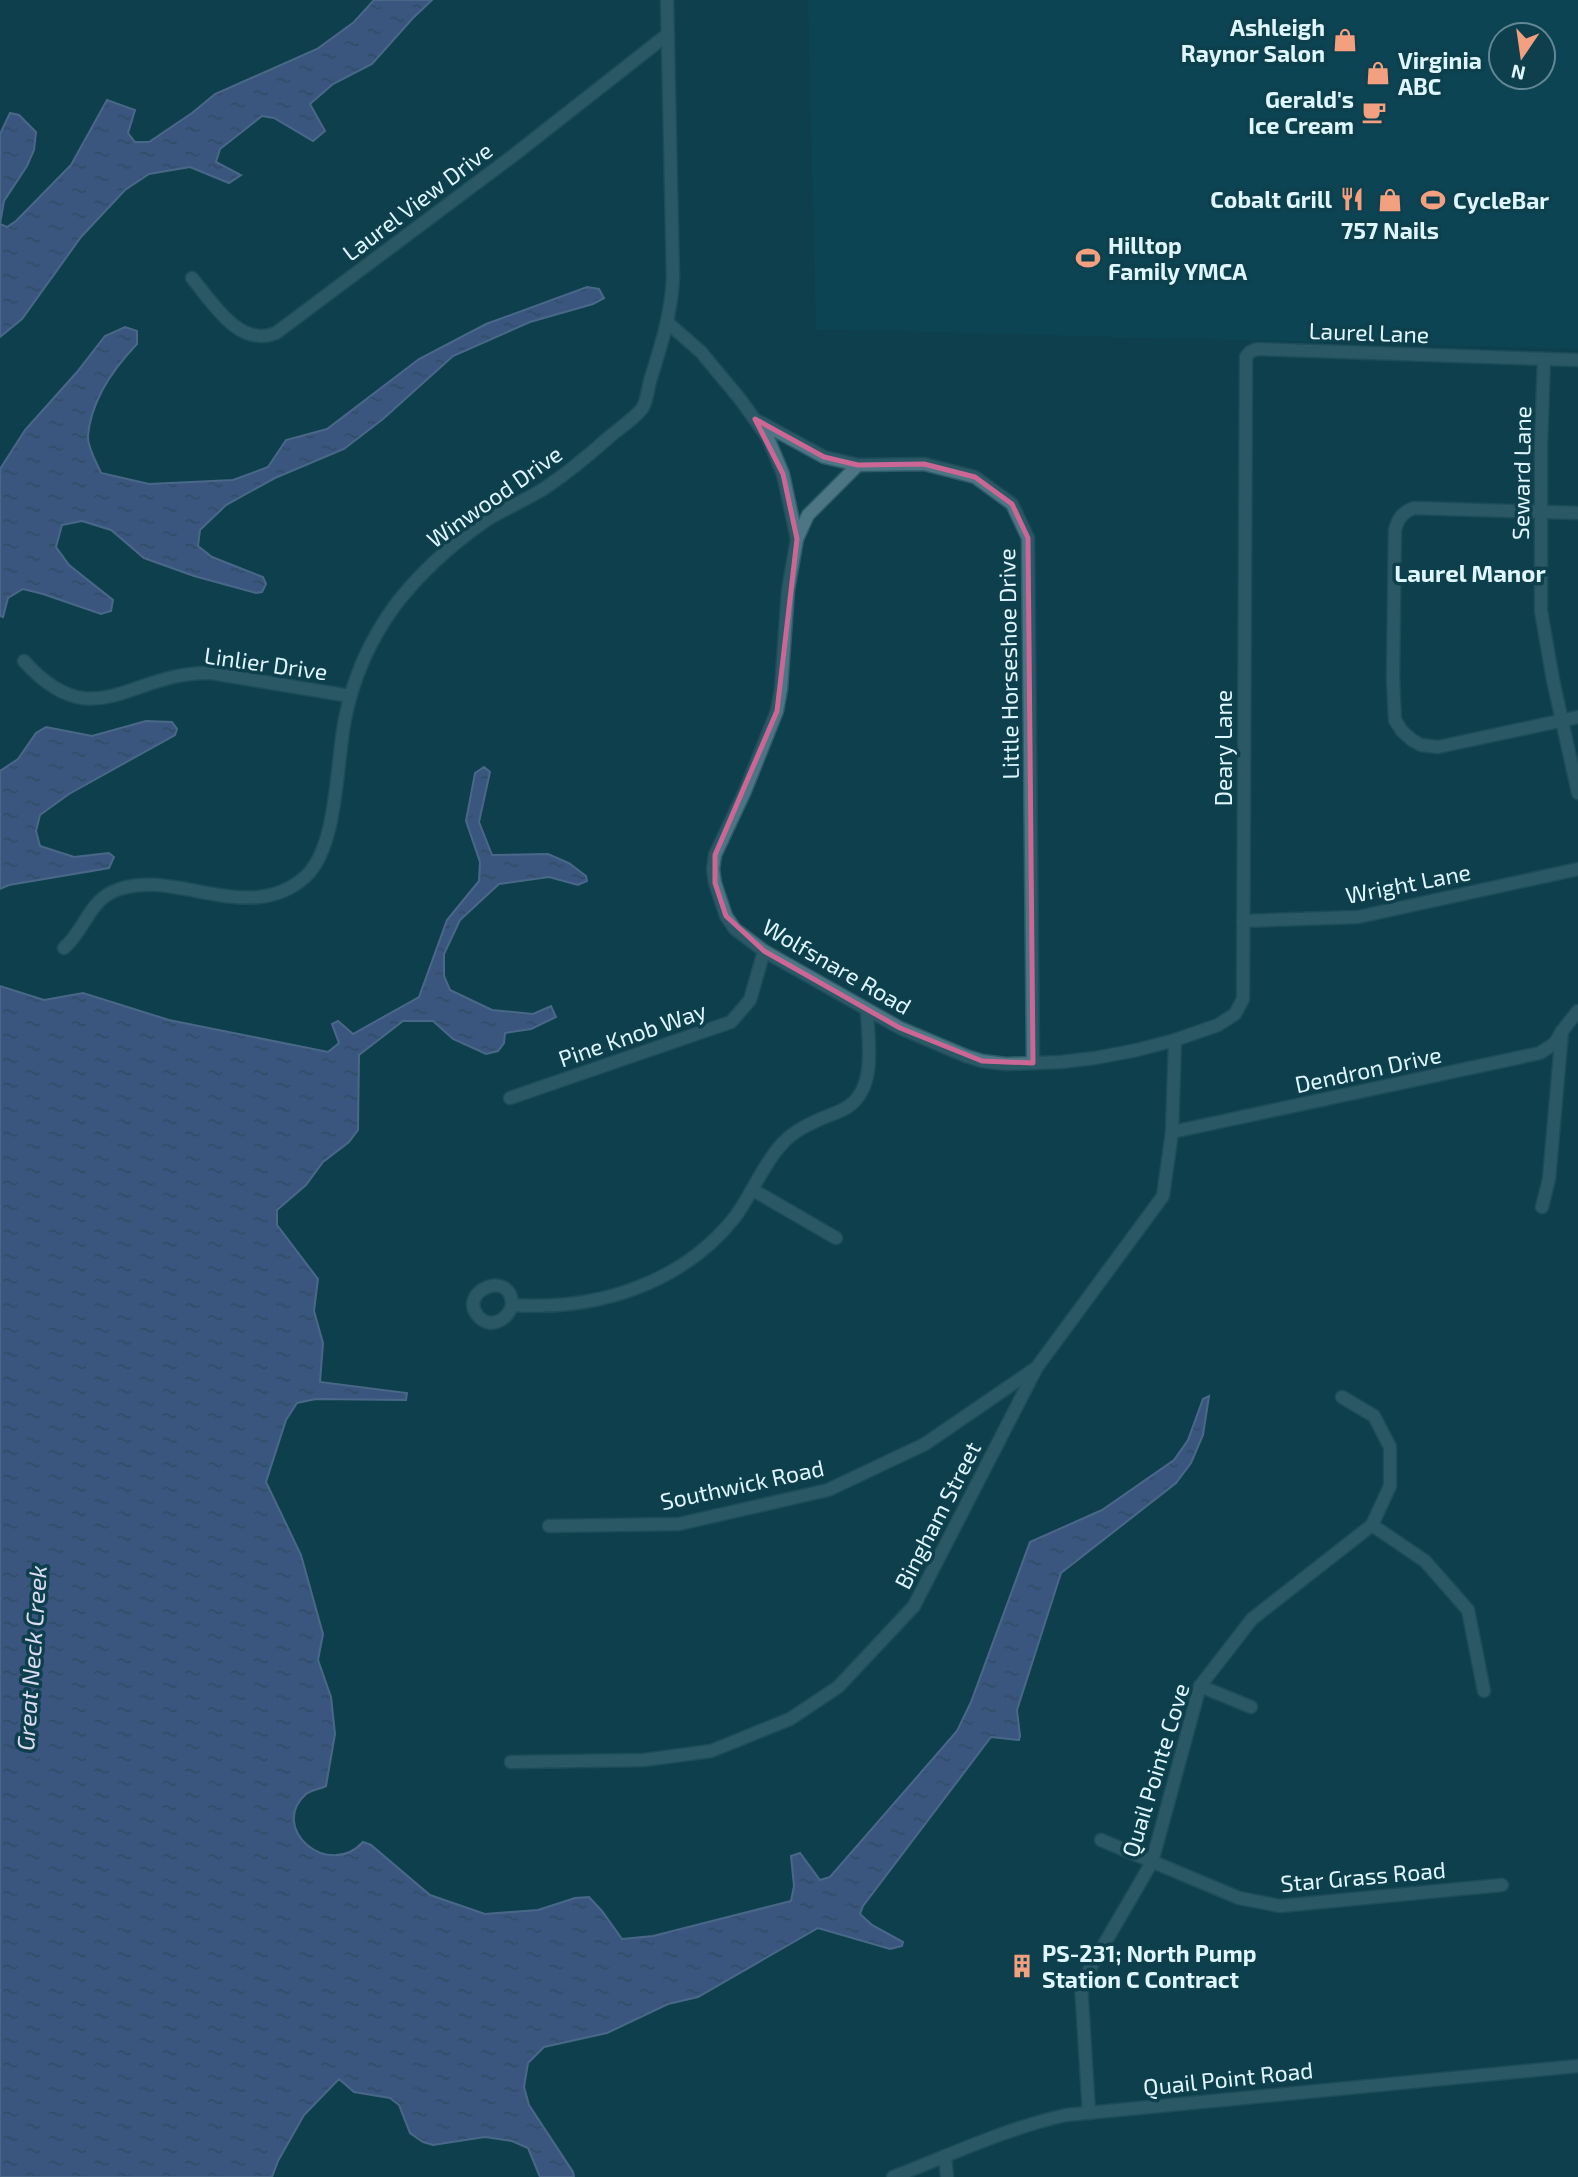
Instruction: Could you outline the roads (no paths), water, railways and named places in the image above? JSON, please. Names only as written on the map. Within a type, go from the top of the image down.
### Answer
[{"type":"street","name":"Winwood Drive","points":[[64,948],[78,933],[99,901],[116,890],[152,886],[173,887],[212,895],[251,897],[283,890],[307,875],[318,860],[329,832],[340,749],[351,696],[369,649],[386,619],[410,587],[433,563],[486,521],[556,480],[589,456],[643,407],[668,323],[673,278],[667,0]]},
{"type":"street","name":"Laurel View Drive","points":[[192,278],[242,332],[258,337],[276,332],[514,155],[668,34]]},
{"type":"street","name":"Wolfsnare Road","points":[[668,323],[701,352],[755,419],[777,456],[797,538],[788,590],[777,711],[746,791],[715,855],[715,883],[726,916],[735,929],[764,951],[867,1011],[966,1056],[1006,1064],[1096,1058],[1175,1040],[1201,1031]]},
{"type":"street","name":"Laurel Lane","points":[[1245,441],[1245,360],[1250,352],[1257,349],[1578,360]]},
{"type":"street","name":"Seward Lane","points":[[1544,359],[1541,611],[1552,680],[1578,793]]},
{"type":"street","name":"Little Horseshoe Drive","points":[[755,419],[824,457],[858,465],[923,464],[975,477],[1012,504],[1028,538],[1032,1063]]},
{"type":"street","name":"Deary Lane","points":[[1201,1031],[1230,1019],[1240,1008],[1244,988],[1245,441]]},
{"type":"street","points":[[797,538],[808,515],[858,465]]},
{"type":"street","points":[[1578,513],[1414,508],[1406,511],[1397,522],[1395,530],[1393,616],[1395,720],[1402,732],[1412,740],[1438,747],[1578,717]]},
{"type":"street","name":"Linlier Drive","points":[[24,661],[51,687],[78,699],[107,698],[169,677],[194,673],[211,673],[351,696]]},
{"type":"street","name":"Wright Lane","points":[[1243,921],[1358,917],[1578,869]]},
{"type":"street","name":"Pine Knob Way","points":[[510,1098],[731,1022],[750,1000],[764,951]]},
{"type":"street","points":[[512,1305],[574,1304],[622,1293],[660,1279],[695,1257],[714,1241],[737,1213],[783,1142],[806,1126],[845,1109],[860,1095],[868,1072],[867,1011]]},
{"type":"street","name":"Dendron Drive","points":[[1172,1132],[1540,1053],[1555,1043],[1578,1011]]},
{"type":"street","points":[[1542,1208],[1549,1179],[1563,1031]]},
{"type":"street","name":"Bingham Street","points":[[511,1762],[645,1760],[710,1751],[790,1719],[838,1687],[914,1606],[1037,1367],[1163,1196],[1172,1132],[1175,1040]]},
{"type":"street","points":[[753,1190],[836,1238]]},
{"type":"street","name":"Southwick Road","points":[[549,1526],[679,1524],[828,1490],[925,1444],[1037,1367]]},
{"type":"street","name":"Quail Pointe Cove","points":[[1089,2113],[1081,1984],[1152,1862],[1199,1686],[1252,1619],[1372,1525],[1390,1486],[1390,1447],[1374,1416],[1342,1397]]},
{"type":"street","points":[[1372,1525],[1425,1561],[1468,1609],[1484,1691]]},
{"type":"street","points":[[1199,1686],[1251,1707]]},
{"type":"street","name":"Star Grass Road","points":[[1101,1840],[1239,1898],[1280,1906],[1502,1885]]},
{"type":"street","name":"Quail Point Road","points":[[893,2177],[1040,2121],[1089,2113],[1578,2066]]},
{"type":"street","points":[[945,2157],[947,2177]]},
{"type":"water","points":[[374,0],[432,0],[372,64],[333,84],[310,104],[325,131],[313,141],[274,118],[262,116],[220,149],[216,162],[241,175],[229,183],[190,167],[149,174],[125,190],[81,237],[22,319],[0,337],[0,224],[7,227],[16,221],[71,165],[107,100],[135,110],[128,133],[135,142],[149,142],[215,94],[317,49],[354,22]]},
{"type":"water","points":[[10,113],[19,115],[36,132],[34,150],[4,201],[0,224],[0,134]]},
{"type":"water","points":[[587,287],[599,289],[604,298],[593,304],[530,322],[453,356],[383,419],[344,449],[275,478],[226,505],[200,530],[198,546],[212,557],[263,577],[266,584],[262,592],[256,593],[194,576],[144,558],[111,530],[82,521],[62,525],[56,547],[69,565],[113,600],[111,611],[101,614],[23,589],[8,598],[3,617],[0,616],[0,469],[25,430],[105,336],[125,327],[137,331],[137,344],[105,386],[90,423],[89,445],[101,473],[149,484],[233,480],[268,467],[286,440],[327,429],[419,359],[486,324]]},
{"type":"water","points":[[146,721],[172,722],[177,729],[175,735],[69,794],[40,815],[36,831],[40,846],[74,857],[109,853],[114,857],[109,868],[9,885],[0,889],[0,771],[18,759],[36,733],[46,727],[92,736]]},
{"type":"water","name":"Great Neck Creek","points":[[484,767],[490,772],[479,822],[492,855],[548,854],[569,863],[586,876],[587,881],[578,885],[549,877],[499,884],[460,920],[444,954],[444,976],[450,990],[492,1010],[533,1014],[551,1006],[556,1017],[531,1029],[505,1033],[504,1043],[498,1051],[486,1054],[453,1039],[433,1021],[403,1021],[359,1055],[358,1130],[349,1142],[323,1162],[306,1185],[277,1210],[277,1225],[318,1279],[314,1311],[323,1343],[320,1382],[407,1393],[406,1400],[316,1399],[297,1403],[286,1420],[266,1482],[301,1555],[323,1634],[318,1660],[331,1697],[335,1734],[326,1786],[310,1791],[296,1807],[294,1821],[298,1834],[307,1845],[334,1855],[349,1852],[363,1842],[371,1845],[430,1895],[485,1914],[538,1910],[575,1898],[589,1897],[622,1939],[653,1936],[791,1901],[794,1886],[791,1856],[800,1853],[820,1880],[830,1877],[957,1731],[971,1702],[1030,1542],[1102,1510],[1174,1460],[1188,1440],[1203,1399],[1209,1396],[1203,1435],[1191,1463],[1176,1483],[1061,1573],[1017,1710],[1019,1740],[991,1737],[863,1906],[860,1914],[872,1925],[903,1942],[902,1946],[890,1949],[818,1928],[698,1997],[668,2004],[607,2033],[544,2047],[528,2063],[524,2087],[529,2105],[574,2177],[540,2177],[528,2148],[512,2141],[485,2137],[433,2145],[423,2142],[410,2133],[399,2105],[390,2098],[354,2092],[339,2079],[304,2115],[272,2177],[0,2177],[0,986],[44,1000],[83,993],[169,1020],[328,1052],[339,1043],[332,1024],[338,1021],[353,1034],[419,997],[447,920],[479,881],[480,862],[466,821],[475,773]]},
{"type":"place","name":"Ashleigh Raynor Salon","points":[[1345,40]]},
{"type":"place","name":"Virginia ABC","points":[[1378,73]]},
{"type":"place","name":"Gerald's Ice Cream","points":[[1374,112]]},
{"type":"place","name":"Cobalt Grill","points":[[1352,199]]},
{"type":"place","name":"757 Nails","points":[[1390,200]]},
{"type":"place","name":"CycleBar","points":[[1433,200]]},
{"type":"place","name":"Hilltop Family YMCA","points":[[1088,258]]},
{"type":"place","name":"PS-231; North Pump Station C Contract","points":[[1022,1966]]},
{"type":"district","name":"Laurel Manor","points":[[1470,572]]}]
